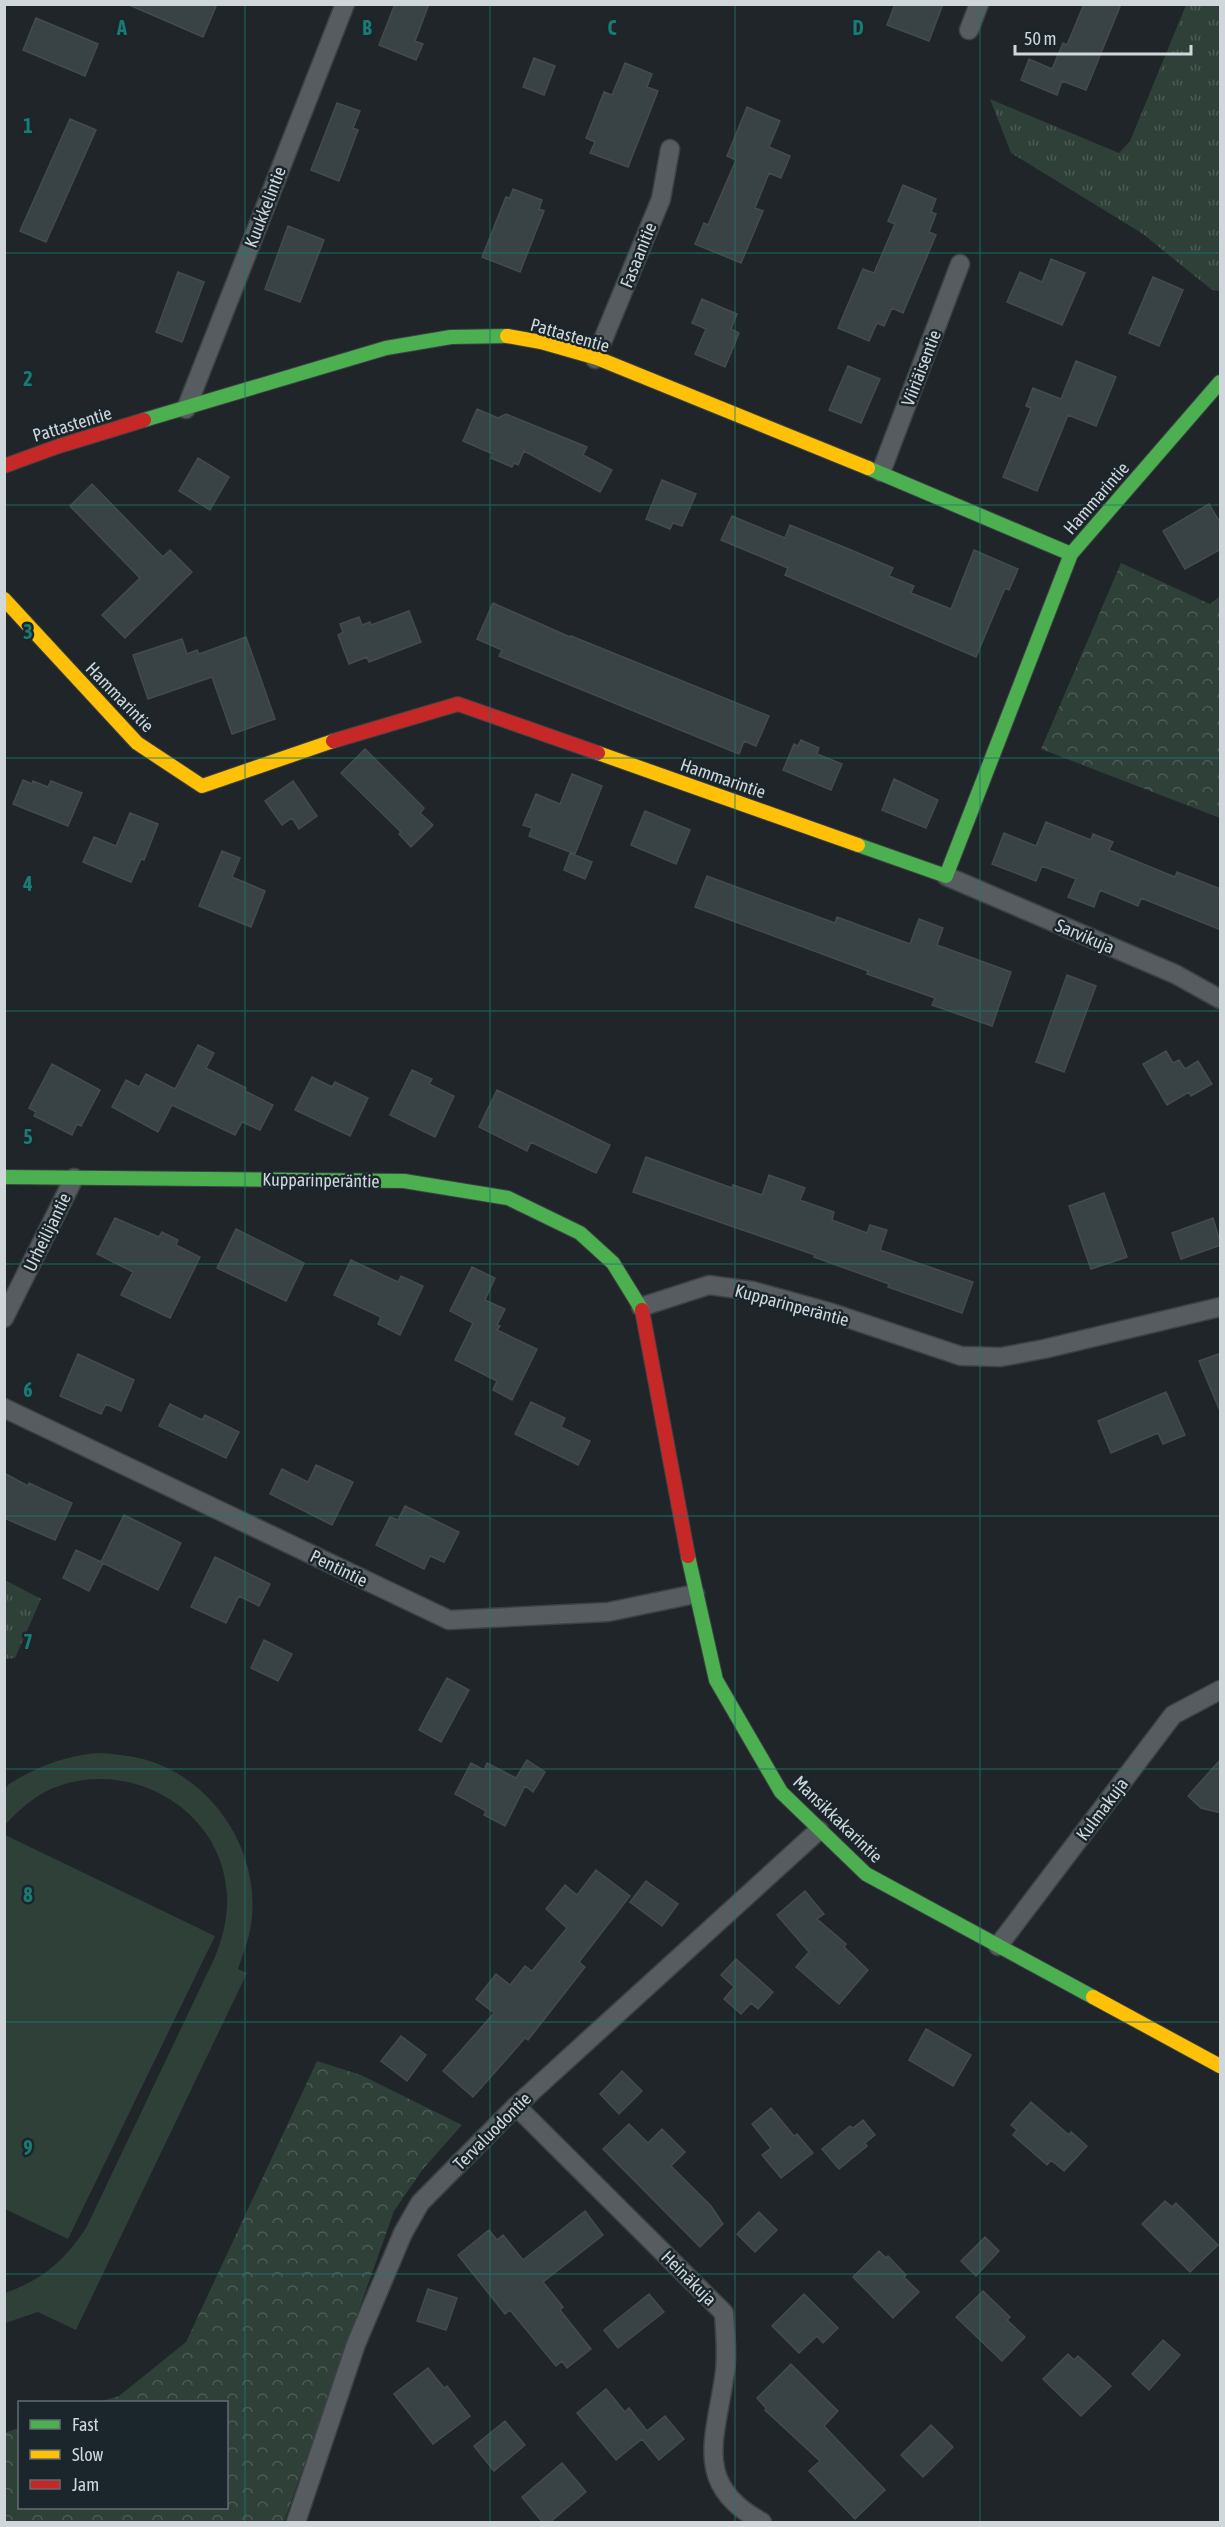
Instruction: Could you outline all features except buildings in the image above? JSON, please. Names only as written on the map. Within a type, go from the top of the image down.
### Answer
[{"type":"street","name":"Kuukkelintie","points":[[186,409],[345,4]]},
{"type":"street","points":[[969,30],[979,4]]},
{"type":"street","name":"Fasaanitie","points":[[595,358],[661,199],[670,149]]},
{"type":"street","name":"Viiriäisentie","points":[[881,472],[960,264]]},
{"type":"street","name":"Pattastentie","points":[[4,466],[56,446],[344,361],[419,341],[485,335],[540,341],[595,358],[881,472],[1071,554]]},
{"type":"street","name":"Hammarintie","points":[[4,599],[137,743],[202,786],[355,733],[458,704],[946,876],[1071,554],[1221,382]]},
{"type":"street","name":"Sarvikuja","points":[[946,876],[1175,975],[1221,999]]},
{"type":"street","name":"Kupparinperäntie","points":[[4,1177],[404,1181],[508,1198],[580,1233],[613,1263],[641,1306],[709,1285],[753,1291],[829,1312],[961,1356],[1001,1357],[1044,1349],[1221,1307]]},
{"type":"street","name":"Urheilijantie","points":[[4,1318],[74,1178]]},
{"type":"street","name":"Mansikkakarintie","points":[[641,1306],[695,1594],[717,1680],[781,1792],[866,1874],[1221,2066]]},
{"type":"street","name":"Pentintie","points":[[4,1408],[449,1620],[608,1612],[695,1594]]},
{"type":"street","name":"Kulmakuja","points":[[998,1946],[1173,1715],[1221,1690]]},
{"type":"street","name":"Tervaluodontie","points":[[296,2523],[356,2344],[403,2233],[420,2203],[516,2106],[819,1830]]},
{"type":"street","name":"Heinäkuja","points":[[516,2106],[724,2313],[725,2375],[712,2447],[714,2470],[723,2489],[736,2503],[762,2523]]},
{"type":"green space","points":[[1186,5],[1220,5],[1220,291],[1212,290],[1143,234],[1011,153],[990,99],[1119,153],[1130,141]]},
{"type":"green space","points":[[1121,563],[1210,604],[1220,596],[1220,818],[1041,749]]},
{"type":"green space","points":[[5,1580],[41,1599],[15,1658],[5,1659]]},
{"type":"green space","points":[[98,1753],[143,1759],[168,1769],[191,1783],[211,1801],[228,1822],[249,1871],[252,1898],[251,1925],[238,1969],[247,1973],[76,2330],[38,2312],[5,2323],[5,2293],[42,2275],[62,2259],[87,2226],[215,1957],[226,1919],[227,1894],[221,1863],[208,1837],[189,1814],[166,1797],[139,1785],[110,1779],[80,1781],[51,1789],[26,1805],[5,1825],[5,1789],[9,1784],[52,1763]]},
{"type":"green space","points":[[5,1835],[215,1936],[68,2239],[5,2209]]},
{"type":"green space","points":[[317,2061],[361,2075],[462,2125],[423,2169],[394,2211],[284,2522],[5,2522],[4,2433],[18,2428],[18,2509],[228,2509],[228,2401],[102,2401],[119,2396],[186,2342]]},
{"type":"traffic: fast","points":[[144,420],[386,348],[451,337],[507,336]]},
{"type":"traffic: fast","points":[[858,845],[946,876],[1071,554],[1220,382]]},
{"type":"traffic: fast","points":[[868,468],[1071,554]]},
{"type":"traffic: fast","points":[[4,1177],[404,1181],[508,1198],[580,1233],[613,1263],[642,1310]]},
{"type":"traffic: fast","points":[[688,1556],[716,1680],[781,1792],[866,1874],[1093,1997]]},
{"type":"traffic: slow","points":[[507,336],[541,342],[597,358],[868,468]]},
{"type":"traffic: slow","points":[[4,599],[137,743],[202,786],[333,741]]},
{"type":"traffic: slow","points":[[598,753],[858,845]]},
{"type":"traffic: slow","points":[[1093,1997],[1220,2066]]},
{"type":"traffic: jam","points":[[4,466],[59,446],[144,420]]},
{"type":"traffic: jam","points":[[333,741],[458,704],[598,753]]},
{"type":"traffic: jam","points":[[642,1310],[688,1556]]}]
